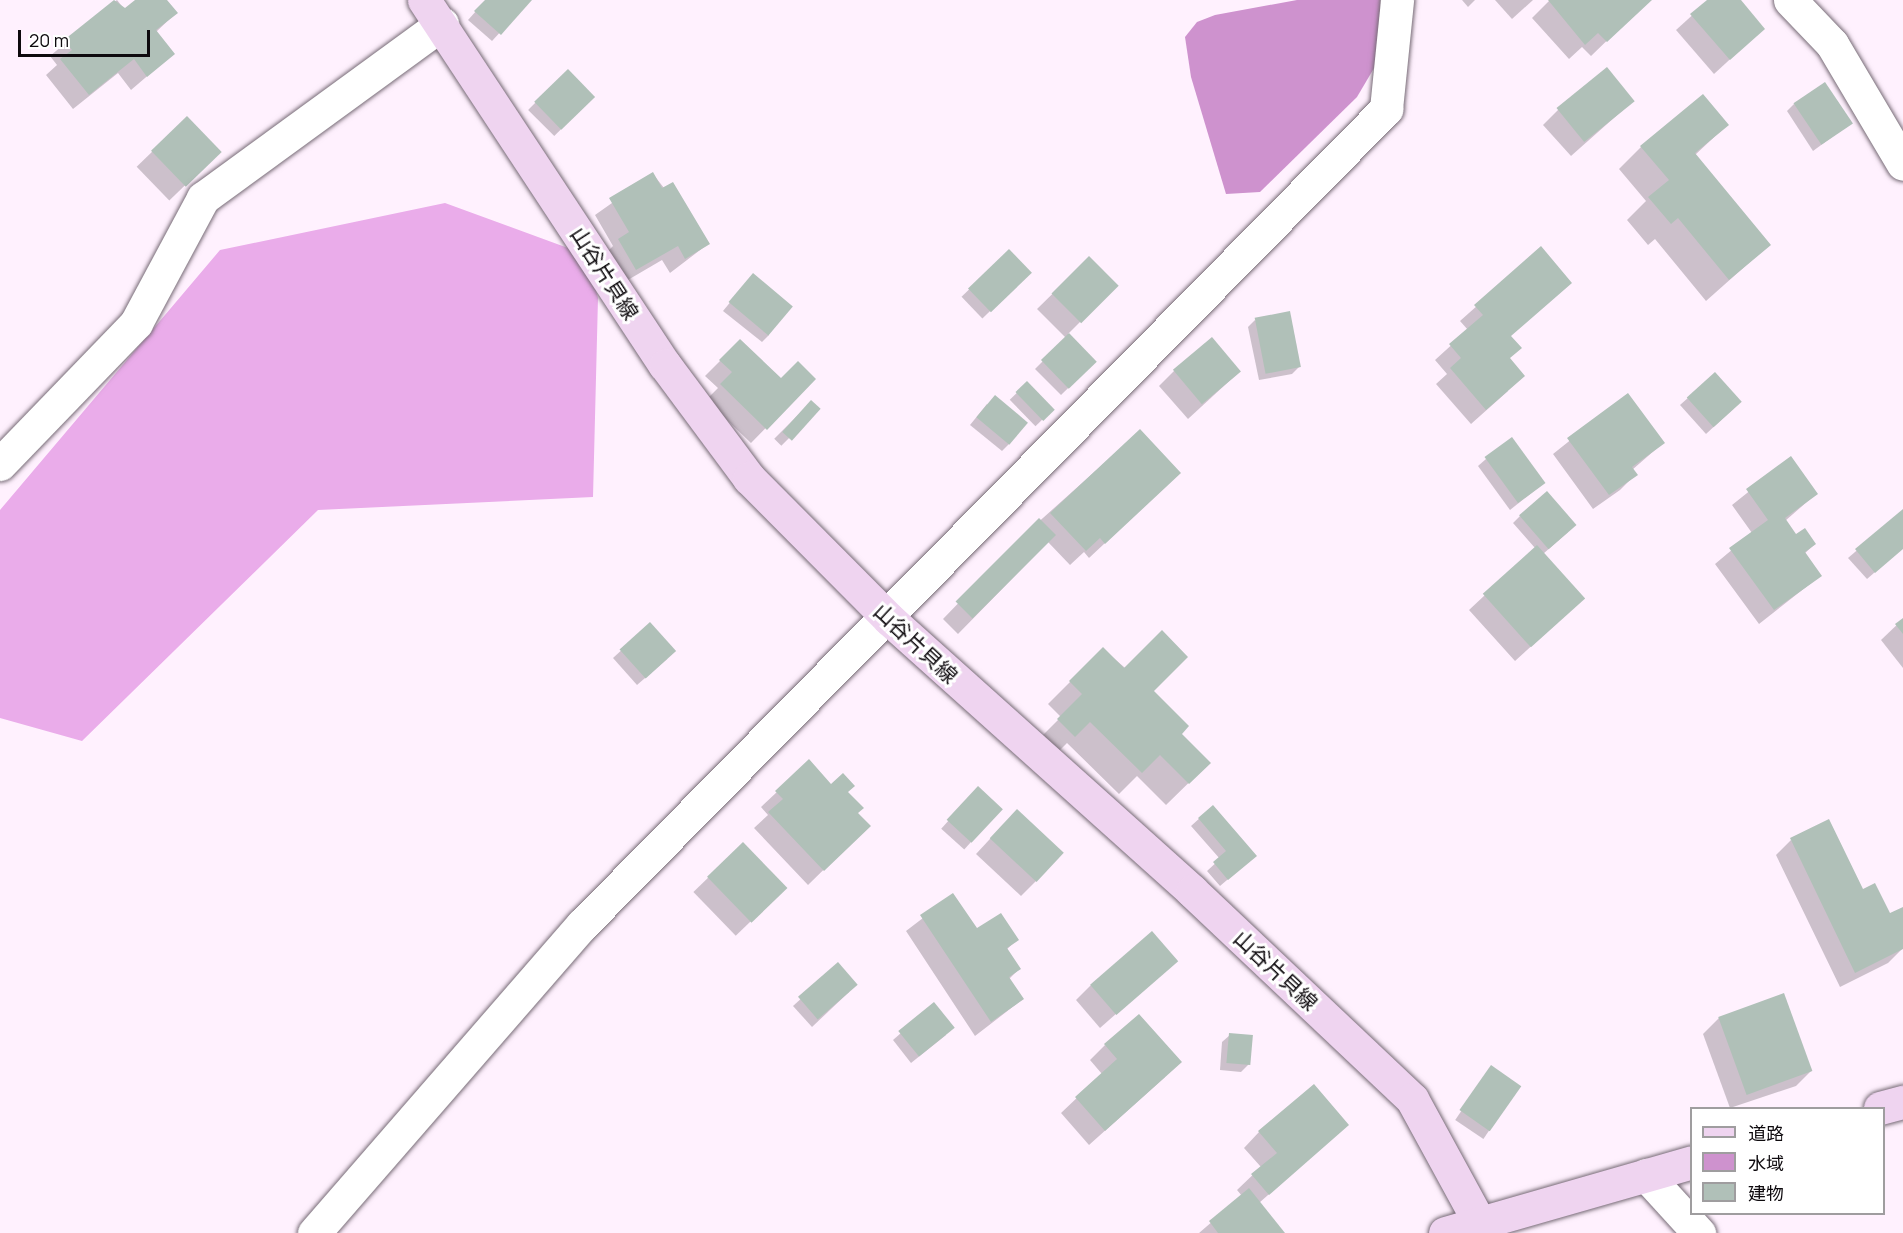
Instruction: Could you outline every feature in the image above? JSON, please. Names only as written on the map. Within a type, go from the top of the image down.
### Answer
[{"type":"main road","name":"山谷片貝線","points":[[433,12],[665,366],[749,478],[889,619],[1192,891],[1412,1099],[1479,1222]]},
{"type":"main road","points":[[1884,1107],[1903,1102]]},
{"type":"main road","points":[[1445,1233],[1690,1163]]},
{"type":"street","points":[[314,1233],[582,925],[889,619],[1386,109],[1396,0]]},
{"type":"street","points":[[1790,0],[1832,44],[1903,164]]},
{"type":"street","points":[[0,464],[136,323],[203,198],[433,12]]},
{"type":"street","points":[[1646,1175],[1699,1233]]},
{"type":"shaded area","points":[[445,203],[587,255],[598,298],[593,497],[318,510],[82,741],[0,718],[0,510],[220,250]]},
{"type":"water","points":[[1297,0],[1380,0],[1380,58],[1357,97],[1260,192],[1226,194],[1191,77],[1185,37],[1197,22],[1215,15]]},
{"type":"building","points":[[114,0],[125,8],[135,0],[167,0],[178,13],[156,30],[175,54],[147,77],[134,59],[89,95],[60,59],[72,50],[64,40]]},
{"type":"building","points":[[485,0],[532,0],[501,35],[474,11]]},
{"type":"building","points":[[1548,0],[1652,0],[1607,42],[1598,33],[1585,45]]},
{"type":"building","points":[[1707,0],[1741,0],[1765,29],[1730,60],[1690,14]]},
{"type":"building","points":[[1607,67],[1635,101],[1584,142],[1556,108]]},
{"type":"building","points":[[568,69],[595,97],[561,130],[534,102]]},
{"type":"building","points":[[1825,82],[1853,123],[1821,145],[1793,103]]},
{"type":"building","points":[[1703,94],[1729,125],[1695,153],[1771,245],[1729,280],[1678,218],[1671,224],[1648,197],[1669,180],[1640,146]]},
{"type":"building","points":[[187,116],[222,152],[186,187],[151,151]]},
{"type":"building","points":[[653,172],[662,188],[673,182],[710,244],[685,259],[678,246],[636,270],[618,239],[629,232],[609,198]]},
{"type":"building","points":[[1541,246],[1572,283],[1511,336],[1522,348],[1510,358],[1525,376],[1486,410],[1450,368],[1461,358],[1449,344],[1483,315],[1474,305]]},
{"type":"building","points":[[1009,249],[1032,273],[991,312],[968,289]]},
{"type":"building","points":[[1089,256],[1119,286],[1081,323],[1052,293]]},
{"type":"building","points":[[753,273],[793,306],[768,336],[729,302]]},
{"type":"building","points":[[1290,311],[1301,367],[1266,374],[1255,318]]},
{"type":"building","points":[[1069,333],[1097,362],[1069,389],[1041,360]]},
{"type":"building","points":[[1212,337],[1241,371],[1202,404],[1173,370]]},
{"type":"building","points":[[740,339],[781,378],[798,361],[816,379],[767,430],[720,384],[732,372],[719,360]]},
{"type":"building","points":[[1715,372],[1742,402],[1714,427],[1687,397]]},
{"type":"building","points":[[1027,381],[1055,410],[1043,421],[1015,392]]},
{"type":"building","points":[[1628,393],[1665,443],[1632,467],[1638,475],[1609,495],[1567,438]]},
{"type":"building","points":[[995,395],[1028,423],[1009,445],[976,417]]},
{"type":"building","points":[[811,400],[821,409],[792,441],[782,432]]},
{"type":"building","points":[[1140,429],[1181,473],[1105,544],[1100,538],[1086,551],[1050,513]]},
{"type":"building","points":[[1512,437],[1546,483],[1518,503],[1484,457]]},
{"type":"building","points":[[1791,456],[1818,494],[1785,518],[1796,534],[1805,528],[1816,544],[1805,552],[1822,576],[1774,610],[1729,548],[1768,520],[1746,489]]},
{"type":"building","points":[[1547,491],[1577,525],[1549,549],[1519,515]]},
{"type":"building","points":[[1903,509],[1903,549],[1875,573],[1855,549]]},
{"type":"building","points":[[1039,518],[1056,535],[973,618],[956,601]]},
{"type":"building","points":[[1537,545],[1585,599],[1531,647],[1483,594]]},
{"type":"building","points":[[1903,618],[1903,634],[1895,624]]},
{"type":"building","points":[[650,622],[676,651],[646,678],[620,649]]},
{"type":"building","points":[[1162,630],[1188,657],[1154,691],[1189,726],[1182,734],[1211,763],[1189,784],[1160,755],[1142,773],[1090,722],[1075,737],[1057,719],[1082,694],[1069,681],[1103,647],[1124,668]]},
{"type":"building","points":[[809,759],[831,784],[843,773],[855,786],[848,792],[864,808],[858,813],[871,826],[824,871],[768,812],[783,799],[775,791]]},
{"type":"building","points":[[978,786],[1003,809],[971,843],[947,820]]},
{"type":"building","points":[[1213,805],[1257,856],[1228,880],[1213,862],[1226,851],[1198,818]]},
{"type":"building","points":[[1017,809],[1064,853],[1037,882],[990,838]]},
{"type":"building","points":[[1829,819],[1863,889],[1875,883],[1890,913],[1903,907],[1903,949],[1855,973],[1790,838]]},
{"type":"building","points":[[743,842],[787,888],[751,923],[707,877]]},
{"type":"building","points":[[953,893],[977,928],[1001,913],[1019,940],[1007,948],[1021,969],[1009,977],[1024,999],[991,1022],[920,915]]},
{"type":"building","points":[[1152,931],[1178,961],[1116,1015],[1090,985]]},
{"type":"building","points":[[838,962],[858,985],[818,1019],[798,997]]},
{"type":"building","points":[[1784,993],[1812,1071],[1747,1095],[1718,1017]]},
{"type":"building","points":[[934,1002],[955,1028],[919,1057],[898,1031]]},
{"type":"building","points":[[1139,1014],[1182,1062],[1105,1131],[1075,1097],[1117,1059],[1104,1044]]},
{"type":"building","points":[[1229,1033],[1253,1035],[1250,1065],[1226,1063]]},
{"type":"building","points":[[1491,1065],[1521,1086],[1490,1131],[1459,1110]]},
{"type":"building","points":[[1314,1084],[1349,1125],[1269,1195],[1251,1174],[1277,1153],[1258,1131]]},
{"type":"building","points":[[1249,1188],[1285,1233],[1218,1233],[1209,1221]]}]
